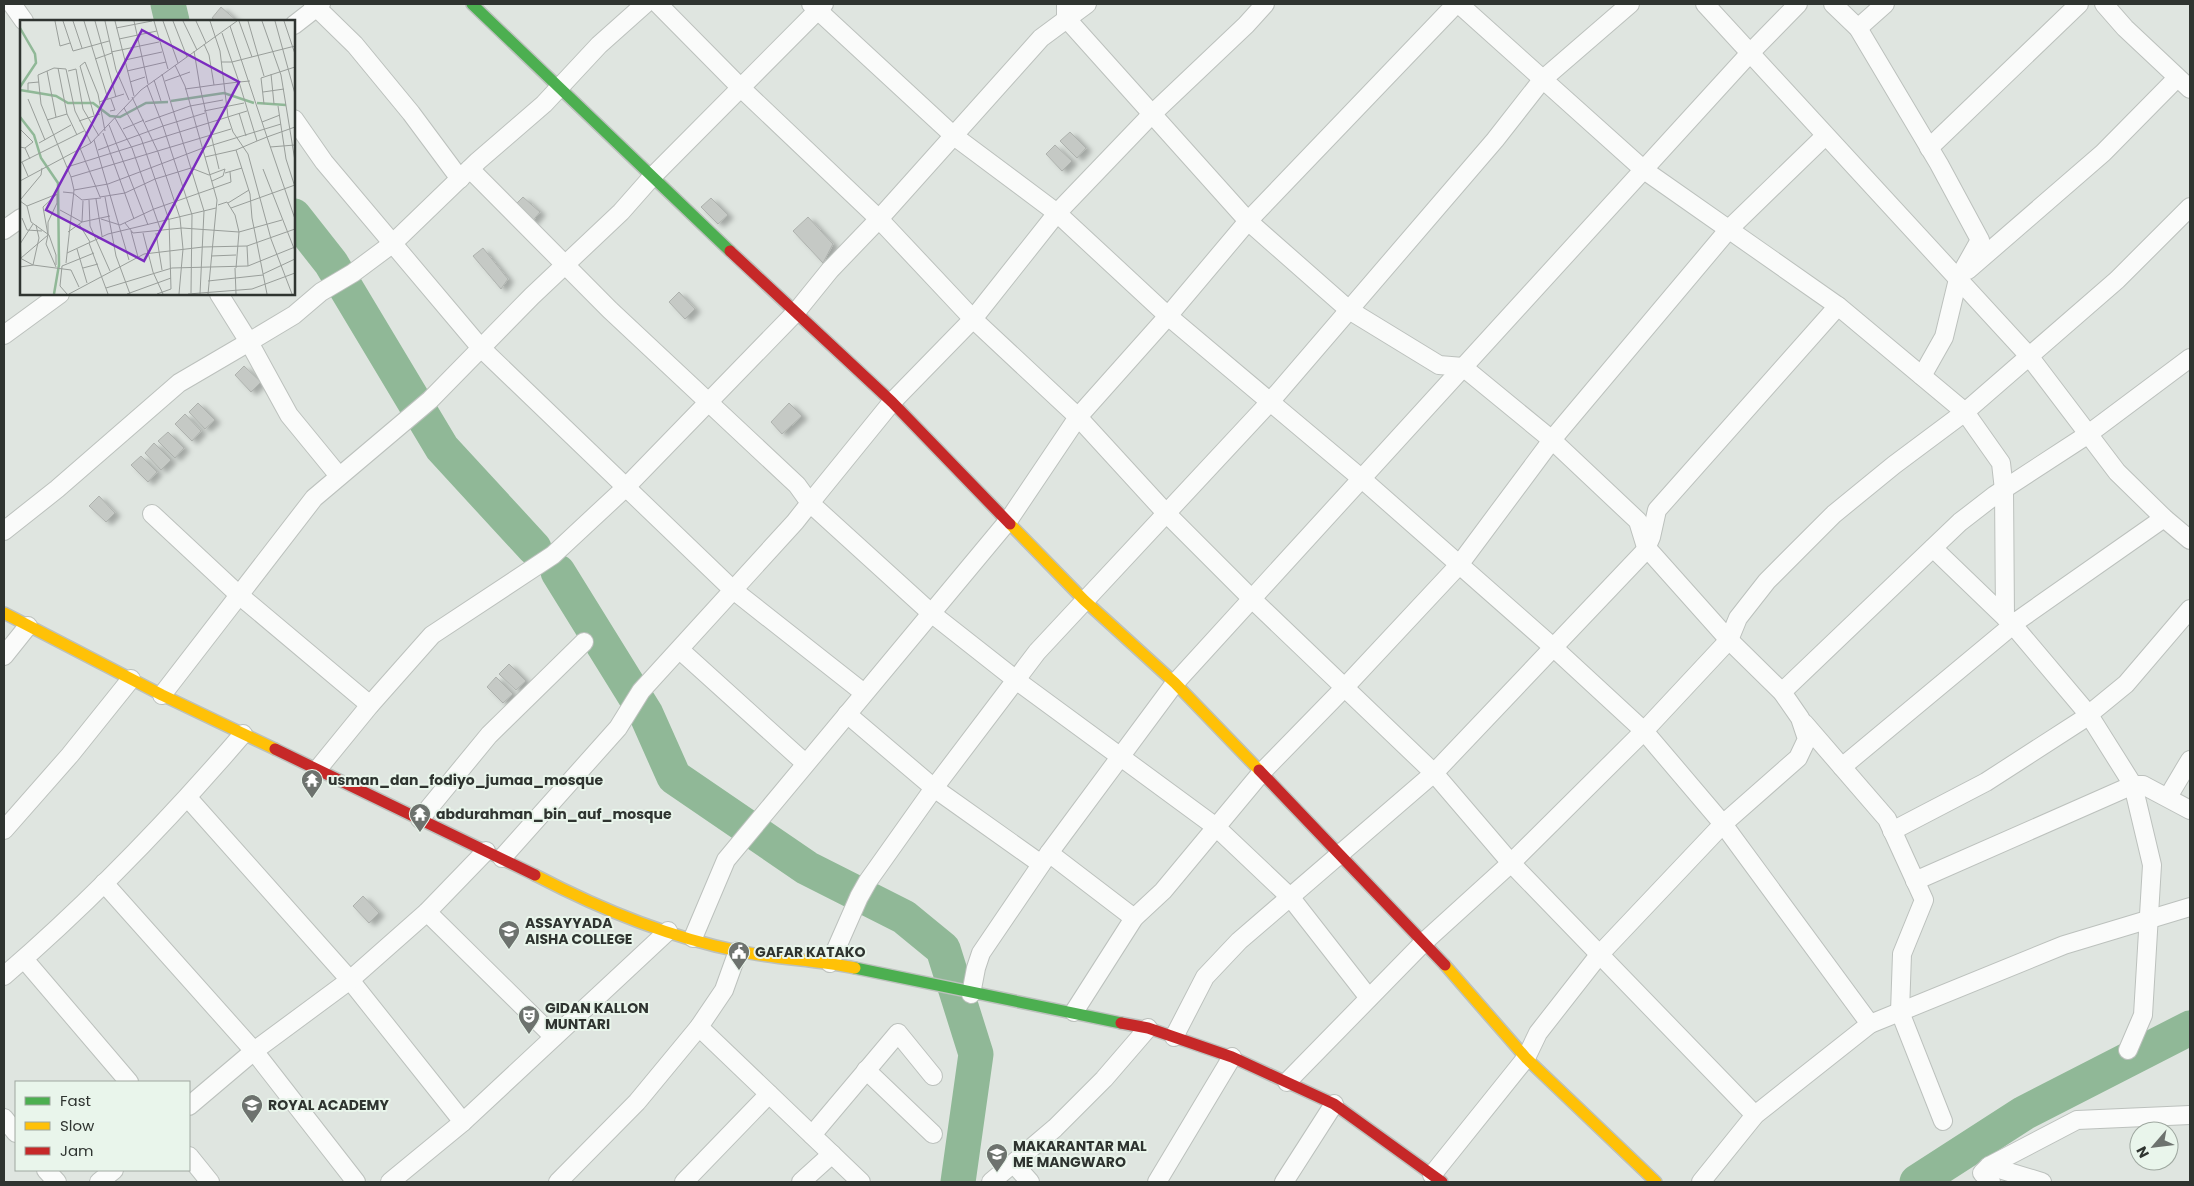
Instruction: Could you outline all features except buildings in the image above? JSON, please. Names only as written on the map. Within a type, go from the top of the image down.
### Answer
[{"type":"street","points":[[12,4],[23,20]]},
{"type":"street","points":[[472,4],[651,178],[892,402],[1084,600],[1175,683],[1424,942],[1526,1058],[1656,1182]]},
{"type":"street","points":[[4,531],[56,489],[179,383],[294,315],[392,244],[465,174],[544,104],[559,87],[645,4]]},
{"type":"street","points":[[658,4],[741,88],[880,219],[973,319],[1078,417],[1166,513],[1252,599],[1434,773],[1511,863],[1755,1114]]},
{"type":"street","points":[[317,770],[370,705],[432,635],[553,555],[624,488],[796,312],[830,270],[880,219],[1066,11],[1087,4]]},
{"type":"street","points":[[190,1105],[254,1051],[350,980],[494,855],[618,728],[641,691],[680,650],[732,589],[780,539],[892,402],[973,319],[1057,213],[1151,115],[1246,25],[1265,4]]},
{"type":"street","points":[[693,938],[726,860],[756,821],[1008,521],[1078,417],[1168,316],[1248,221],[1457,4],[1644,170],[1838,306],[1965,412],[2000,463],[2004,490],[2009,621]]},
{"type":"street","points":[[830,963],[868,881],[934,788],[1037,652],[1270,402],[1495,140],[1542,80],[1630,4]]},
{"type":"street","points":[[1705,4],[2029,356],[2087,435],[2117,472],[2164,518],[2190,540]]},
{"type":"street","points":[[970,993],[981,953],[1045,858],[1175,683],[1750,53],[1798,4]]},
{"type":"street","points":[[1833,4],[1858,28],[1929,148],[1980,240],[1958,279],[1944,336],[1922,376]]},
{"type":"street","points":[[1858,28],[1885,4]]},
{"type":"street","points":[[1929,148],[2079,4]]},
{"type":"street","points":[[1958,279],[2184,83],[2125,28],[2104,4]]},
{"type":"street","points":[[295,25],[317,5],[355,45],[411,113],[465,174],[565,265],[708,403],[797,485],[810,502],[931,613],[1016,680],[1216,827],[1290,898],[1369,998]]},
{"type":"street","points":[[162,695],[314,498],[408,421],[430,400],[480,347],[621,212],[651,178],[741,88],[817,6],[954,136],[1057,213],[1168,316],[1362,479],[1554,648],[1644,731],[1723,824],[1870,1024]]},
{"type":"street","points":[[1066,11],[1151,115],[1248,221],[1349,310],[1439,365],[1463,367],[1552,440],[1638,521],[1646,547],[1729,640],[1782,692],[1800,718],[1887,819],[1924,900],[1902,954],[1900,1012],[1943,1121]]},
{"type":"street","points":[[295,120],[324,162],[480,347],[624,488],[732,589],[864,692]]},
{"type":"street","points":[[1074,1012],[1134,918],[1163,890],[1262,772],[1345,688],[1459,565],[1552,440],[1729,229],[1825,136]]},
{"type":"street","points":[[1287,1082],[1424,942],[1511,863],[1644,731],[1729,640],[1738,618],[1767,580],[1834,514],[1894,465],[1965,412],[2117,280],[2190,207]]},
{"type":"street","points":[[4,230],[20,219]]},
{"type":"street","points":[[4,335],[59,295]]},
{"type":"street","points":[[220,295],[249,342],[289,415],[339,476]]},
{"type":"street","points":[[1174,1037],[1205,977],[1239,942],[1434,773],[1554,648],[1646,547],[1651,537],[1657,510],[1838,306]]},
{"type":"street","points":[[1782,692],[1960,522],[2004,490],[2087,435],[2190,358]]},
{"type":"street","points":[[152,514],[239,595],[370,705]]},
{"type":"street","points":[[1842,768],[2009,621],[2164,518]]},
{"type":"street","points":[[1933,548],[2009,621],[2088,715],[2133,785],[2152,865],[2143,1016],[2128,1050]]},
{"type":"street","points":[[1892,832],[1986,782],[2088,715],[2126,684],[2190,609]]},
{"type":"street","points":[[4,613],[162,695],[494,855],[576,897],[668,931],[738,951],[830,963],[1148,1028],[1232,1057],[1334,1104],[1437,1178],[1526,1058],[1538,1033],[1599,955],[1723,824],[1798,758],[1806,739],[1800,718]]},
{"type":"street","points":[[4,656],[28,626]]},
{"type":"street","points":[[420,819],[489,735],[584,642]]},
{"type":"street","points":[[680,650],[805,763]]},
{"type":"street","points":[[4,830],[70,755],[130,679]]},
{"type":"street","points":[[847,714],[934,788],[1045,858],[1134,918]]},
{"type":"street","points":[[4,976],[57,930],[188,798],[243,734]]},
{"type":"street","points":[[2168,798],[2190,760]]},
{"type":"street","points":[[1915,881],[2133,785],[2143,785],[2190,810]]},
{"type":"street","points":[[188,798],[350,980],[463,1122]]},
{"type":"street","points":[[104,883],[254,1051],[356,1182]]},
{"type":"street","points":[[1701,1182],[1755,1114],[1870,1024],[2064,945],[2190,907]]},
{"type":"street","points":[[427,912],[554,1037]]},
{"type":"street","points":[[390,1182],[463,1122],[668,931]]},
{"type":"street","points":[[558,1182],[637,1102],[699,1027],[724,990],[738,951]]},
{"type":"street","points":[[24,958],[128,1081]]},
{"type":"street","points":[[699,1027],[861,1182]]},
{"type":"street","points":[[991,1182],[1014,1164],[1104,1079],[1148,1028]]},
{"type":"street","points":[[812,1135],[898,1033],[933,1076]]},
{"type":"street","points":[[1157,1182],[1232,1057]]},
{"type":"street","points":[[866,1070],[933,1134]]},
{"type":"street","points":[[684,1182],[769,1094]]},
{"type":"street","points":[[1284,1182],[1334,1104]]},
{"type":"street","points":[[1990,1174],[2077,1120],[2190,1115]]},
{"type":"street","points":[[4,1118],[15,1132]]},
{"type":"street","points":[[801,1182],[832,1154]]},
{"type":"street","points":[[190,1157],[210,1182]]},
{"type":"street","points":[[1014,1164],[1030,1182]]},
{"type":"street","points":[[47,1171],[56,1182]]},
{"type":"street","points":[[99,1182],[113,1171]]},
{"type":"street","points":[[1990,1174],[2042,1182]]},
{"type":"waterway","points":[[168,4],[172,20]]},
{"type":"waterway","points":[[295,217],[331,263],[442,448],[534,548]]},
{"type":"waterway","points":[[558,572],[646,714],[674,777],[807,868],[904,917],[943,949],[976,1054],[958,1182]]},
{"type":"waterway","points":[[1917,1182],[2024,1113],[2190,1028]]},
{"type":"traffic: fast","points":[[472,4],[730,251]]},
{"type":"traffic: fast","points":[[855,968],[1121,1023]]},
{"type":"traffic: slow","points":[[1010,524],[1084,600],[1175,683],[1259,770]]},
{"type":"traffic: slow","points":[[4,613],[162,695],[275,749]]},
{"type":"traffic: slow","points":[[535,875],[608,910],[686,938],[752,954],[855,968]]},
{"type":"traffic: slow","points":[[1445,965],[1526,1058],[1656,1182]]},
{"type":"traffic: jam","points":[[730,251],[892,402],[1010,524]]},
{"type":"traffic: jam","points":[[275,749],[535,875]]},
{"type":"traffic: jam","points":[[1259,770],[1445,965]]},
{"type":"traffic: jam","points":[[1121,1023],[1148,1028],[1232,1057],[1334,1104],[1442,1182]]},
{"type":"place","name":"usman_dan_fodiyo_jumaa_mosque","points":[[312,799]]},
{"type":"place","name":"abdurahman_bin_auf_mosque","points":[[420,833]]},
{"type":"place","name":"ASSAYYADA AISHA COLLEGE","points":[[509,950]]},
{"type":"place","name":"GAFAR KATAKO","points":[[739,971]]},
{"type":"place","name":"GIDAN KALLON MUNTARI","points":[[529,1035]]},
{"type":"place","name":"ROYAL ACADEMY","points":[[252,1124]]},
{"type":"place","name":"MAKARANTAR MAL ME MANGWARO","points":[[997,1173]]}]
